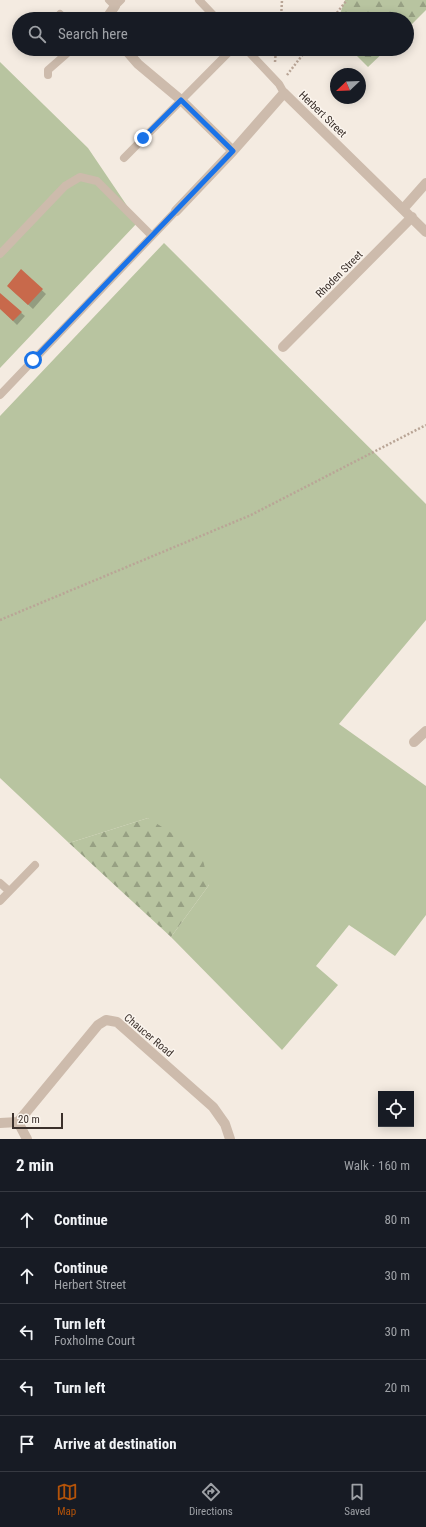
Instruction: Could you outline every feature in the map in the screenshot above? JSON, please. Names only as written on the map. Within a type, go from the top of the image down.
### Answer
[{"type":"street","points":[[110,12],[115,2]]},
{"type":"street","points":[[131,56],[138,64],[181,100],[233,151]]},
{"type":"street","name":"Herbert Street","points":[[176,212],[233,151],[282,89],[426,232]]},
{"type":"street","points":[[402,209],[426,183]]},
{"type":"street","name":"Rhoden Street","points":[[283,347],[412,218]]},
{"type":"street","points":[[414,742],[426,731]]},
{"type":"street","name":"Chaucer Road","points":[[18,1122],[98,1025],[106,1020],[117,1022],[213,1107],[225,1124],[230,1139]]},
{"type":"street","points":[[0,1122],[18,1122],[27,1139]]},
{"type":"lane","points":[[199,0],[210,12]]},
{"type":"lane","points":[[48,75],[48,70],[64,56]]},
{"type":"lane","points":[[124,158],[225,56]]},
{"type":"lane","points":[[252,56],[282,89]]},
{"type":"lane","points":[[0,254],[65,186],[80,177],[97,181],[152,236]]},
{"type":"lane","points":[[0,395],[176,212]]},
{"type":"lane","points":[[0,901],[34,865]]},
{"type":"lane","points":[[0,884],[9,891]]},
{"type":"path","points":[[281,12],[282,0]]},
{"type":"path","points":[[338,12],[347,0]]},
{"type":"path","points":[[282,89],[303,56]]},
{"type":"path","points":[[0,620],[252,515],[426,425]]},
{"type":"green space","points":[[345,0],[426,0],[426,10],[414,22],[414,12],[341,12]]},
{"type":"green space","points":[[357,56],[380,56],[368,67]]},
{"type":"green space","points":[[0,62],[88,148],[138,222],[0,368]]},
{"type":"green space","points":[[164,243],[426,504],[426,620],[339,724],[426,786],[426,915],[395,956],[349,925],[316,966],[338,985],[282,1050],[171,937],[209,885],[148,818],[69,843],[0,778],[0,416]]},
{"type":"green space","points":[[148,818],[201,852],[209,885],[171,937],[69,843]]},
{"type":"building","points":[[21,269],[43,289],[28,305],[7,286]]},
{"type":"building","points":[[0,293],[22,312],[13,321],[0,309]]},
{"type":"route","points":[[33,360],[233,151],[181,100],[143,138]]}]
